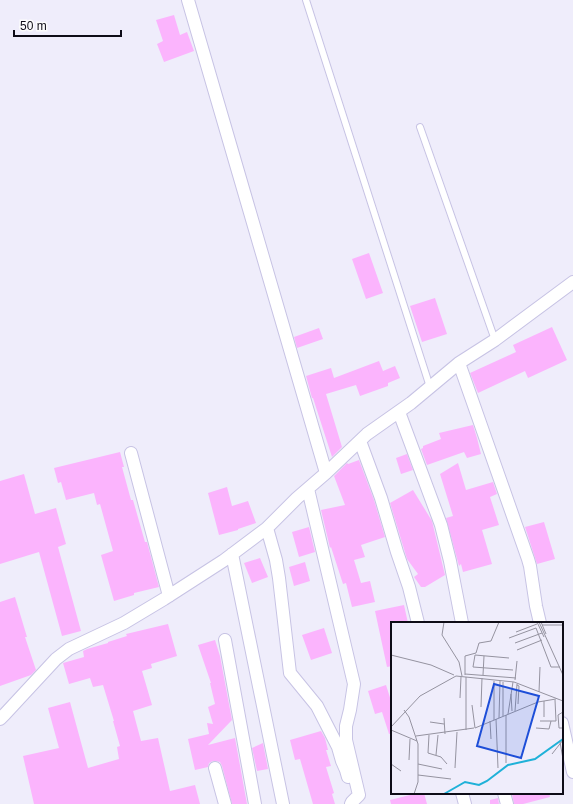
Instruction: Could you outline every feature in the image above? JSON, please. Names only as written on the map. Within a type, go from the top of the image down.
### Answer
[{"type":"street","points":[[188,0],[326,473]]},
{"type":"street","points":[[0,719],[56,658],[68,649],[124,623],[223,561],[267,528],[368,434],[411,403],[459,363],[495,340],[573,282]]},
{"type":"street","points":[[459,363],[528,559],[540,622]]},
{"type":"street","points":[[399,412],[441,525],[450,561],[462,622]]},
{"type":"street","points":[[360,441],[381,498],[418,622]]},
{"type":"street","points":[[131,453],[169,596]]},
{"type":"street","points":[[308,489],[354,684],[346,726],[346,740],[359,795],[352,803]]},
{"type":"street","points":[[267,528],[276,560],[279,578],[290,673],[317,706],[335,740],[346,770],[352,803]]},
{"type":"street","points":[[232,554],[284,804]]},
{"type":"street","points":[[225,640],[255,804]]},
{"type":"street","points":[[563,727],[573,772]]},
{"type":"street","points":[[216,768],[225,804]]},
{"type":"street","points":[[462,794],[465,804]]},
{"type":"street","points":[[504,794],[507,804]]},
{"type":"lane","points":[[306,0],[430,387]]},
{"type":"lane","points":[[420,127],[495,340]]},
{"type":"building","points":[[174,15],[180,35],[187,32],[194,51],[164,62],[157,44],[163,41],[156,20]]},
{"type":"building","points":[[369,253],[383,293],[366,299],[352,259]]},
{"type":"building","points":[[435,298],[447,334],[422,342],[410,306]]},
{"type":"building","points":[[552,327],[567,360],[528,378],[525,371],[478,393],[470,373],[516,352],[513,345]]},
{"type":"building","points":[[319,328],[323,339],[297,348],[294,337]]},
{"type":"building","points":[[379,361],[383,371],[395,366],[400,378],[388,383],[388,386],[360,396],[356,385],[326,394],[342,447],[332,457],[306,376],[331,368],[334,378]]},
{"type":"building","points":[[473,425],[481,454],[467,458],[464,452],[427,465],[421,449],[423,446],[441,439],[439,433]]},
{"type":"building","points":[[120,452],[124,467],[122,467],[131,500],[133,500],[145,542],[147,542],[159,587],[134,593],[134,595],[114,601],[101,555],[113,551],[100,504],[97,505],[94,493],[66,500],[61,482],[58,483],[54,468]]},
{"type":"building","points":[[407,454],[413,470],[401,474],[396,458]]},
{"type":"building","points":[[359,460],[374,500],[385,537],[361,545],[365,557],[354,560],[361,583],[370,581],[375,602],[352,607],[346,583],[343,584],[331,547],[330,548],[321,510],[345,505],[334,476],[347,463],[348,464]]},
{"type":"building","points":[[458,463],[466,490],[493,482],[497,494],[490,497],[499,525],[482,530],[492,564],[463,572],[461,564],[459,566],[446,518],[453,516],[440,474]]},
{"type":"building","points":[[24,474],[35,514],[56,508],[66,544],[58,547],[81,631],[62,636],[39,552],[0,564],[0,481]]},
{"type":"building","points":[[227,487],[232,506],[248,501],[256,523],[219,535],[208,493]]},
{"type":"building","points":[[413,490],[432,521],[445,575],[425,587],[421,587],[414,577],[418,574],[407,559],[390,503]]},
{"type":"building","points":[[544,522],[555,559],[537,564],[525,527]]},
{"type":"building","points":[[309,527],[315,552],[299,557],[292,532]]},
{"type":"building","points":[[260,558],[268,577],[252,583],[244,563]]},
{"type":"building","points":[[305,562],[310,581],[294,586],[289,567]]},
{"type":"building","points":[[15,597],[27,637],[25,637],[36,670],[31,675],[0,686],[0,602]]},
{"type":"building","points":[[404,605],[408,622],[391,622],[391,666],[387,667],[375,611]]},
{"type":"building","points":[[168,624],[177,656],[151,664],[152,668],[142,671],[152,705],[133,711],[141,741],[158,738],[170,791],[195,785],[200,804],[34,804],[23,756],[59,748],[48,708],[70,702],[88,768],[119,759],[117,747],[120,746],[103,685],[93,687],[90,678],[69,684],[63,663],[84,657],[83,651],[127,636],[126,634]]},
{"type":"building","points":[[324,628],[332,653],[311,660],[302,635]]},
{"type":"building","points":[[215,640],[220,656],[232,720],[208,745],[235,738],[247,804],[232,804],[220,762],[213,761],[209,763],[208,767],[195,770],[188,739],[209,734],[207,723],[213,724],[208,707],[215,704],[211,683],[198,645]]},
{"type":"building","points":[[386,685],[391,701],[391,733],[389,734],[382,712],[375,714],[368,691]]},
{"type":"building","points":[[321,731],[325,738],[328,750],[326,750],[331,766],[326,767],[334,793],[332,794],[335,804],[313,804],[300,759],[295,760],[290,740]]},
{"type":"building","points":[[263,743],[268,769],[257,771],[252,748]]},
{"type":"building","points":[[414,794],[424,794],[427,804],[391,804],[390,800]]},
{"type":"building","points":[[512,794],[549,794],[550,797],[523,804],[514,804]]},
{"type":"building","points":[[498,798],[499,804],[490,804],[490,800]]}]
